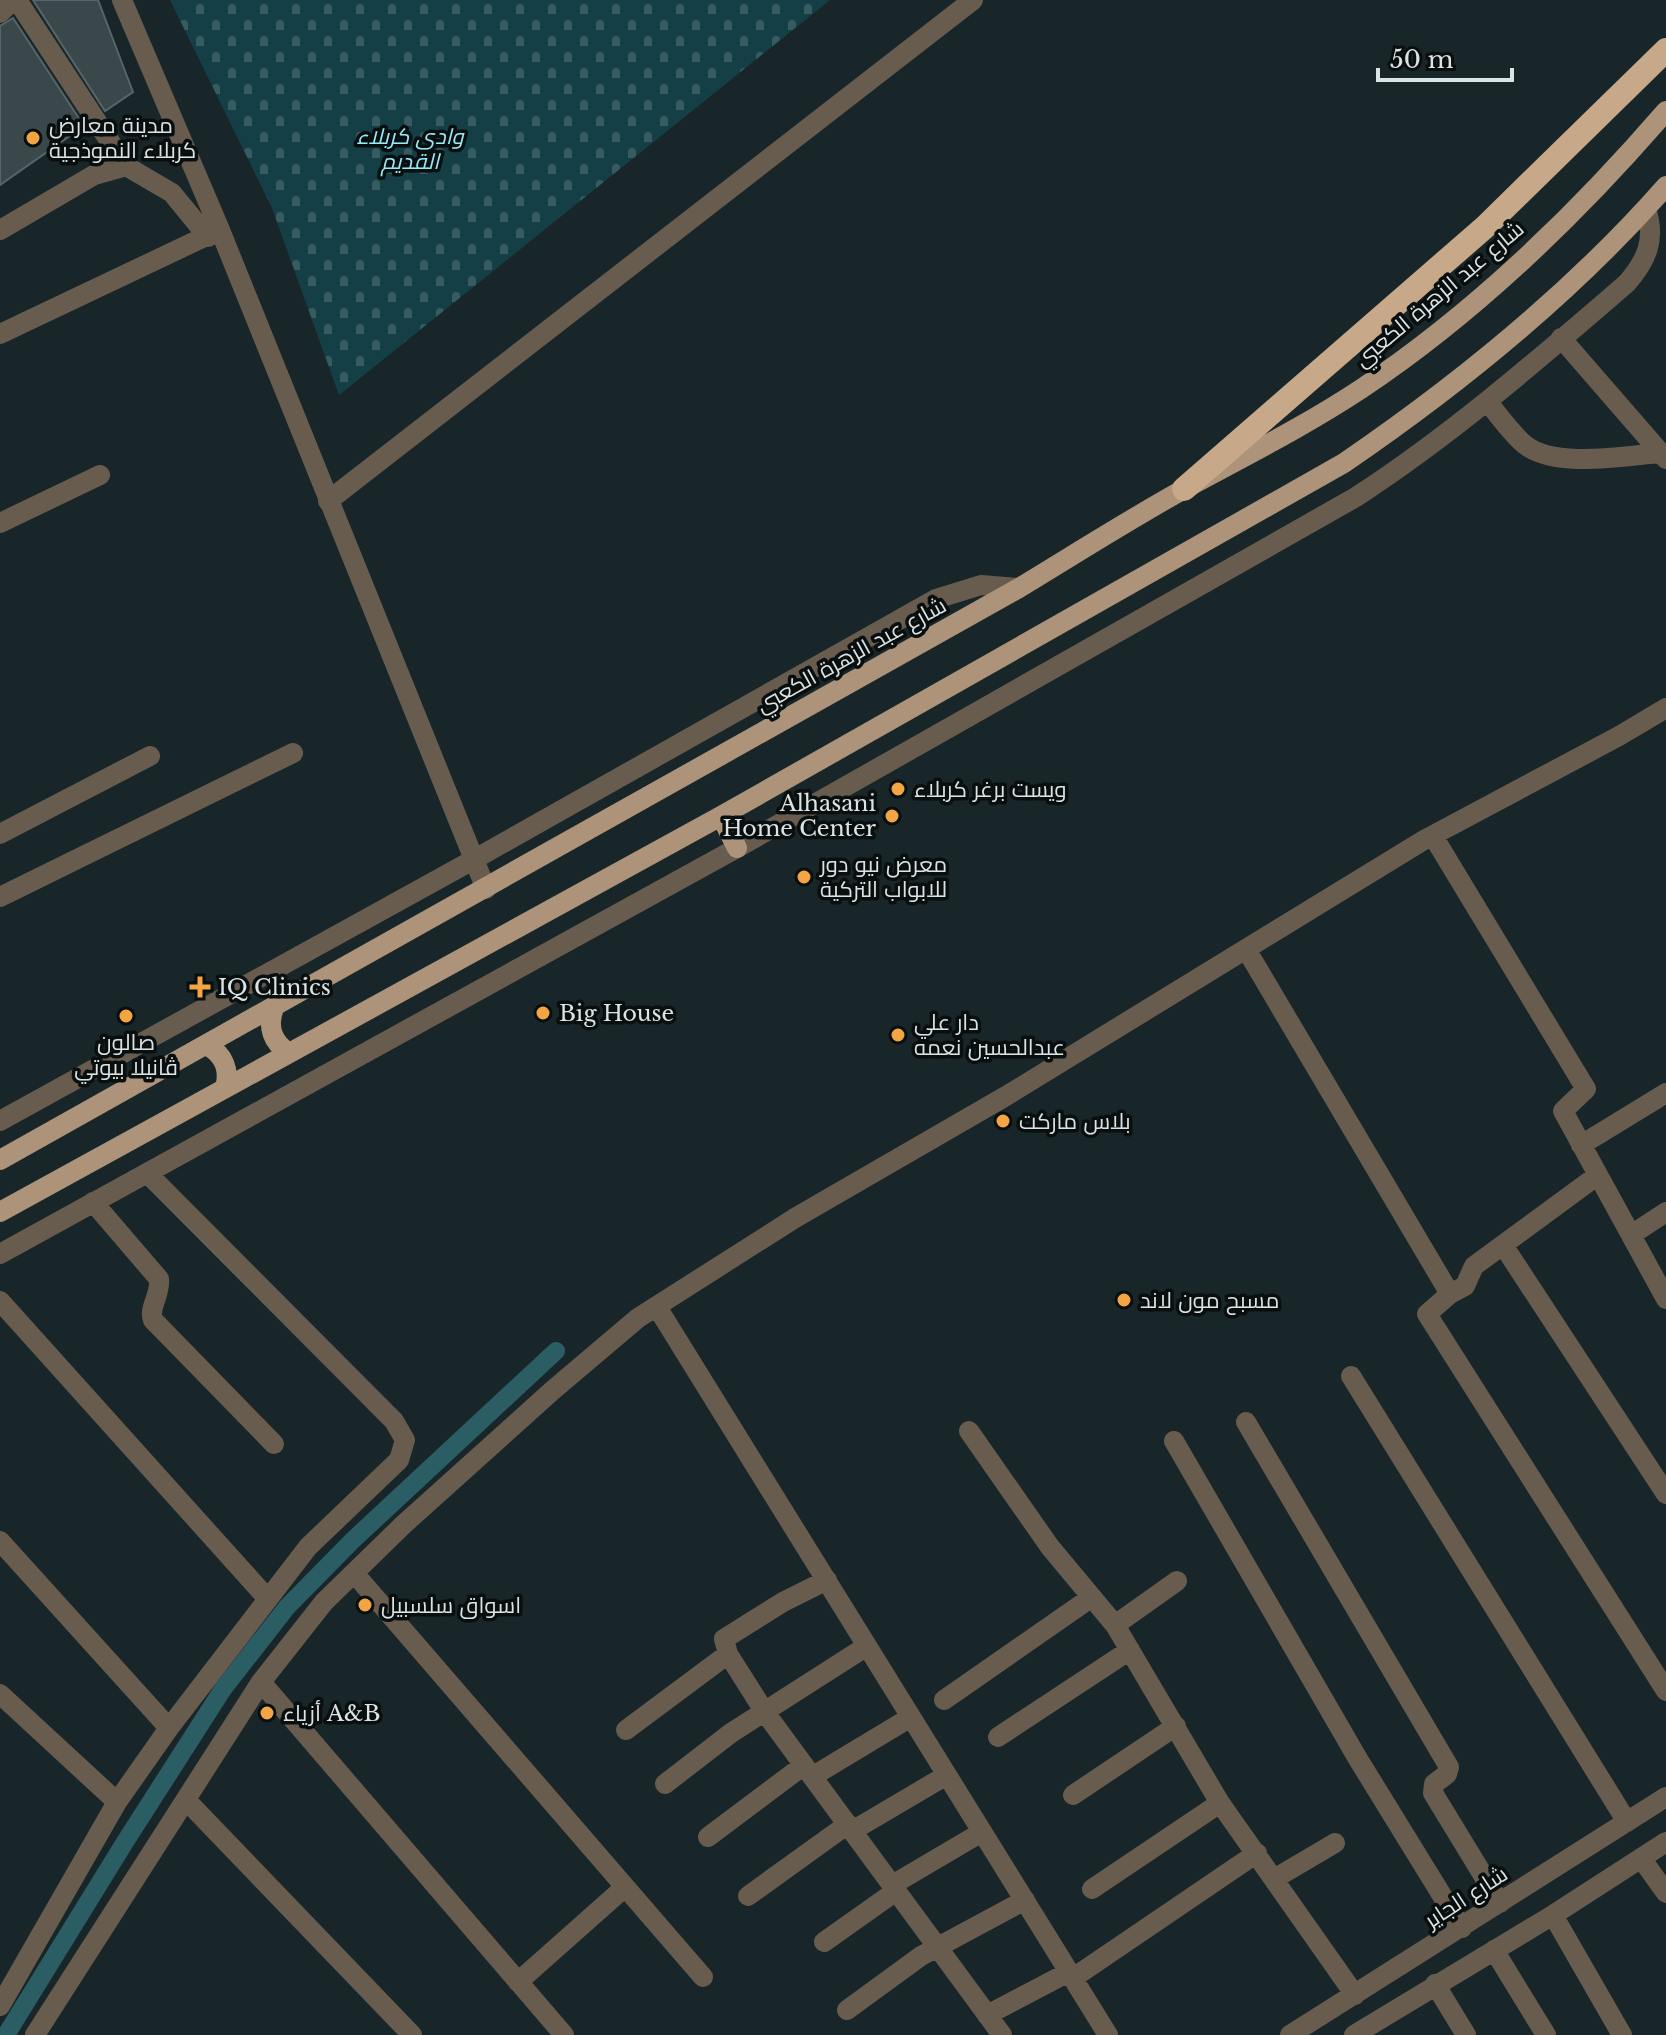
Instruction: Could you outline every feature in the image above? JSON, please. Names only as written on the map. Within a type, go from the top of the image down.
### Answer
[{"type":"highway","points":[[1184,489],[1485,227],[1666,50]]},
{"type":"main road","name":"شارع عبد الزهرة الكعبي","points":[[0,1160],[208,1046],[1019,588],[1184,489],[1327,411],[1417,349],[1530,252],[1598,185],[1666,111]]},
{"type":"main road","points":[[0,1212],[721,816],[1344,463],[1483,360],[1568,286],[1666,186]]},
{"type":"main road","points":[[721,816],[737,848]]},
{"type":"main road","points":[[274,1008],[272,1034],[282,1049],[289,1053]]},
{"type":"main road","points":[[208,1046],[225,1063],[225,1088]]},
{"type":"street","points":[[0,13],[15,0],[126,166],[172,193],[214,233]]},
{"type":"street","points":[[122,0],[214,233],[328,501],[486,889]]},
{"type":"street","points":[[328,501],[973,0]]},
{"type":"street","points":[[0,230],[94,175],[126,166]]},
{"type":"street","points":[[0,1254],[737,848],[1356,497],[1427,448],[1487,401],[1627,283],[1640,268],[1650,245],[1650,221],[1646,209]]},
{"type":"street","points":[[0,334],[214,233]]},
{"type":"street","points":[[1561,338],[1663,456]]},
{"type":"street","points":[[1487,401],[1526,446],[1541,453],[1557,458],[1579,459],[1663,456]]},
{"type":"street","points":[[0,523],[100,475]]},
{"type":"street","points":[[0,1121],[473,860],[936,599],[981,585],[1019,588]]},
{"type":"street","points":[[35,2035],[261,1682],[324,1602],[553,1390],[638,1318],[795,1218],[1006,1096],[1433,836],[1666,708]]},
{"type":"street","points":[[0,897],[293,753]]},
{"type":"street","points":[[0,834],[150,756]]},
{"type":"street","points":[[1433,836],[1586,1089],[1563,1111],[1666,1299]]},
{"type":"street","points":[[1246,949],[1450,1294]]},
{"type":"street","points":[[1581,1145],[1666,1093]]},
{"type":"street","points":[[0,2006],[117,1802],[169,1728],[308,1547],[399,1460],[405,1440],[394,1421],[147,1173]]},
{"type":"street","points":[[1598,1175],[1474,1266],[1465,1286],[1450,1294],[1427,1314],[1666,1691]]},
{"type":"street","points":[[93,1202],[159,1279],[160,1289],[151,1309],[153,1320],[274,1444]]},
{"type":"street","points":[[1631,1235],[1666,1212]]},
{"type":"street","points":[[1503,1245],[1666,1494]]},
{"type":"street","points":[[0,1301],[267,1598]]},
{"type":"street","points":[[657,1307],[1108,2035]]},
{"type":"street","points":[[1351,1376],[1627,1822]]},
{"type":"street","points":[[1246,1422],[1449,1767],[1447,1774],[1434,1784],[1433,1793],[1500,1903]]},
{"type":"street","points":[[969,1431],[1050,1547],[1115,1625],[1220,1803],[1355,1995]]},
{"type":"street","points":[[1174,1441],[1358,1759],[1462,1928]]},
{"type":"street","points":[[0,1541],[169,1728]]},
{"type":"street","points":[[354,1573],[703,1977]]},
{"type":"street","points":[[827,1580],[783,1602],[724,1639],[728,1654],[764,1711],[1002,2035]]},
{"type":"street","points":[[1115,1625],[1177,1581]]},
{"type":"street","points":[[944,1700],[1092,1597]]},
{"type":"street","points":[[665,1784],[731,1733],[867,1646]]},
{"type":"street","points":[[998,1737],[1130,1650]]},
{"type":"street","points":[[626,1730],[728,1654]]},
{"type":"street","points":[[261,1682],[564,2035]]},
{"type":"street","points":[[0,1694],[117,1802]]},
{"type":"street","points":[[708,1837],[808,1771],[911,1717]]},
{"type":"street","points":[[1073,1795],[1176,1726]]},
{"type":"street","points":[[748,1896],[850,1827],[947,1775]]},
{"type":"street","name":"شارع الجاير","points":[[1290,2035],[1666,1797]]},
{"type":"street","points":[[186,1800],[412,2035]]},
{"type":"street","points":[[1092,1889],[1220,1803]]},
{"type":"street","points":[[824,1942],[894,1888],[982,1832]]},
{"type":"street","points":[[1354,2035],[1386,2027],[1435,1984],[1553,1915],[1666,1842]]},
{"type":"street","points":[[1274,1879],[1335,1843]]},
{"type":"street","points":[[987,2015],[1071,1975],[1257,1853]]},
{"type":"street","points":[[1641,1858],[1666,1893]]},
{"type":"street","points":[[518,1982],[625,1887]]},
{"type":"street","points":[[847,2010],[921,1956],[1025,1900]]},
{"type":"street","points":[[1553,1915],[1622,2035]]},
{"type":"street","points":[[1494,1950],[1546,2035]]},
{"type":"street","points":[[1435,1984],[1466,2035]]},
{"type":"green space","name":"وادي كربلاء القديم","points":[[170,0],[830,0],[339,395],[272,208]]},
{"type":"building","points":[[33,0],[98,0],[133,92],[105,111]]},
{"type":"building","points":[[13,18],[84,126],[0,185],[0,26]]},
{"type":"waterway","points":[[6,2035],[223,1689],[287,1607],[353,1540],[556,1351]]},
{"type":"place","name":"مدينة معارض كربلاء النموذجية","points":[[33,138]]},
{"type":"place","name":"ويست برغر كربلاء","points":[[898,789]]},
{"type":"place","name":"Alhasani Home Center","points":[[892,816]]},
{"type":"place","name":"معرض نيو دور للابواب التركية","points":[[804,877]]},
{"type":"place","name":"IQ Clinics","points":[[200,987]]},
{"type":"place","name":"Big House","points":[[543,1013]]},
{"type":"place","name":"صالون ڤانيلا بيوتي","points":[[126,1016]]},
{"type":"place","name":"دار علي عبدالحسين نعمه","points":[[898,1035]]},
{"type":"place","name":"بلاس ماركت","points":[[1003,1121]]},
{"type":"place","name":"مسبح مون لاند","points":[[1124,1300]]},
{"type":"place","name":"اسواق سلسبيل","points":[[365,1605]]},
{"type":"place","name":"أزياء A&B","points":[[267,1713]]}]
